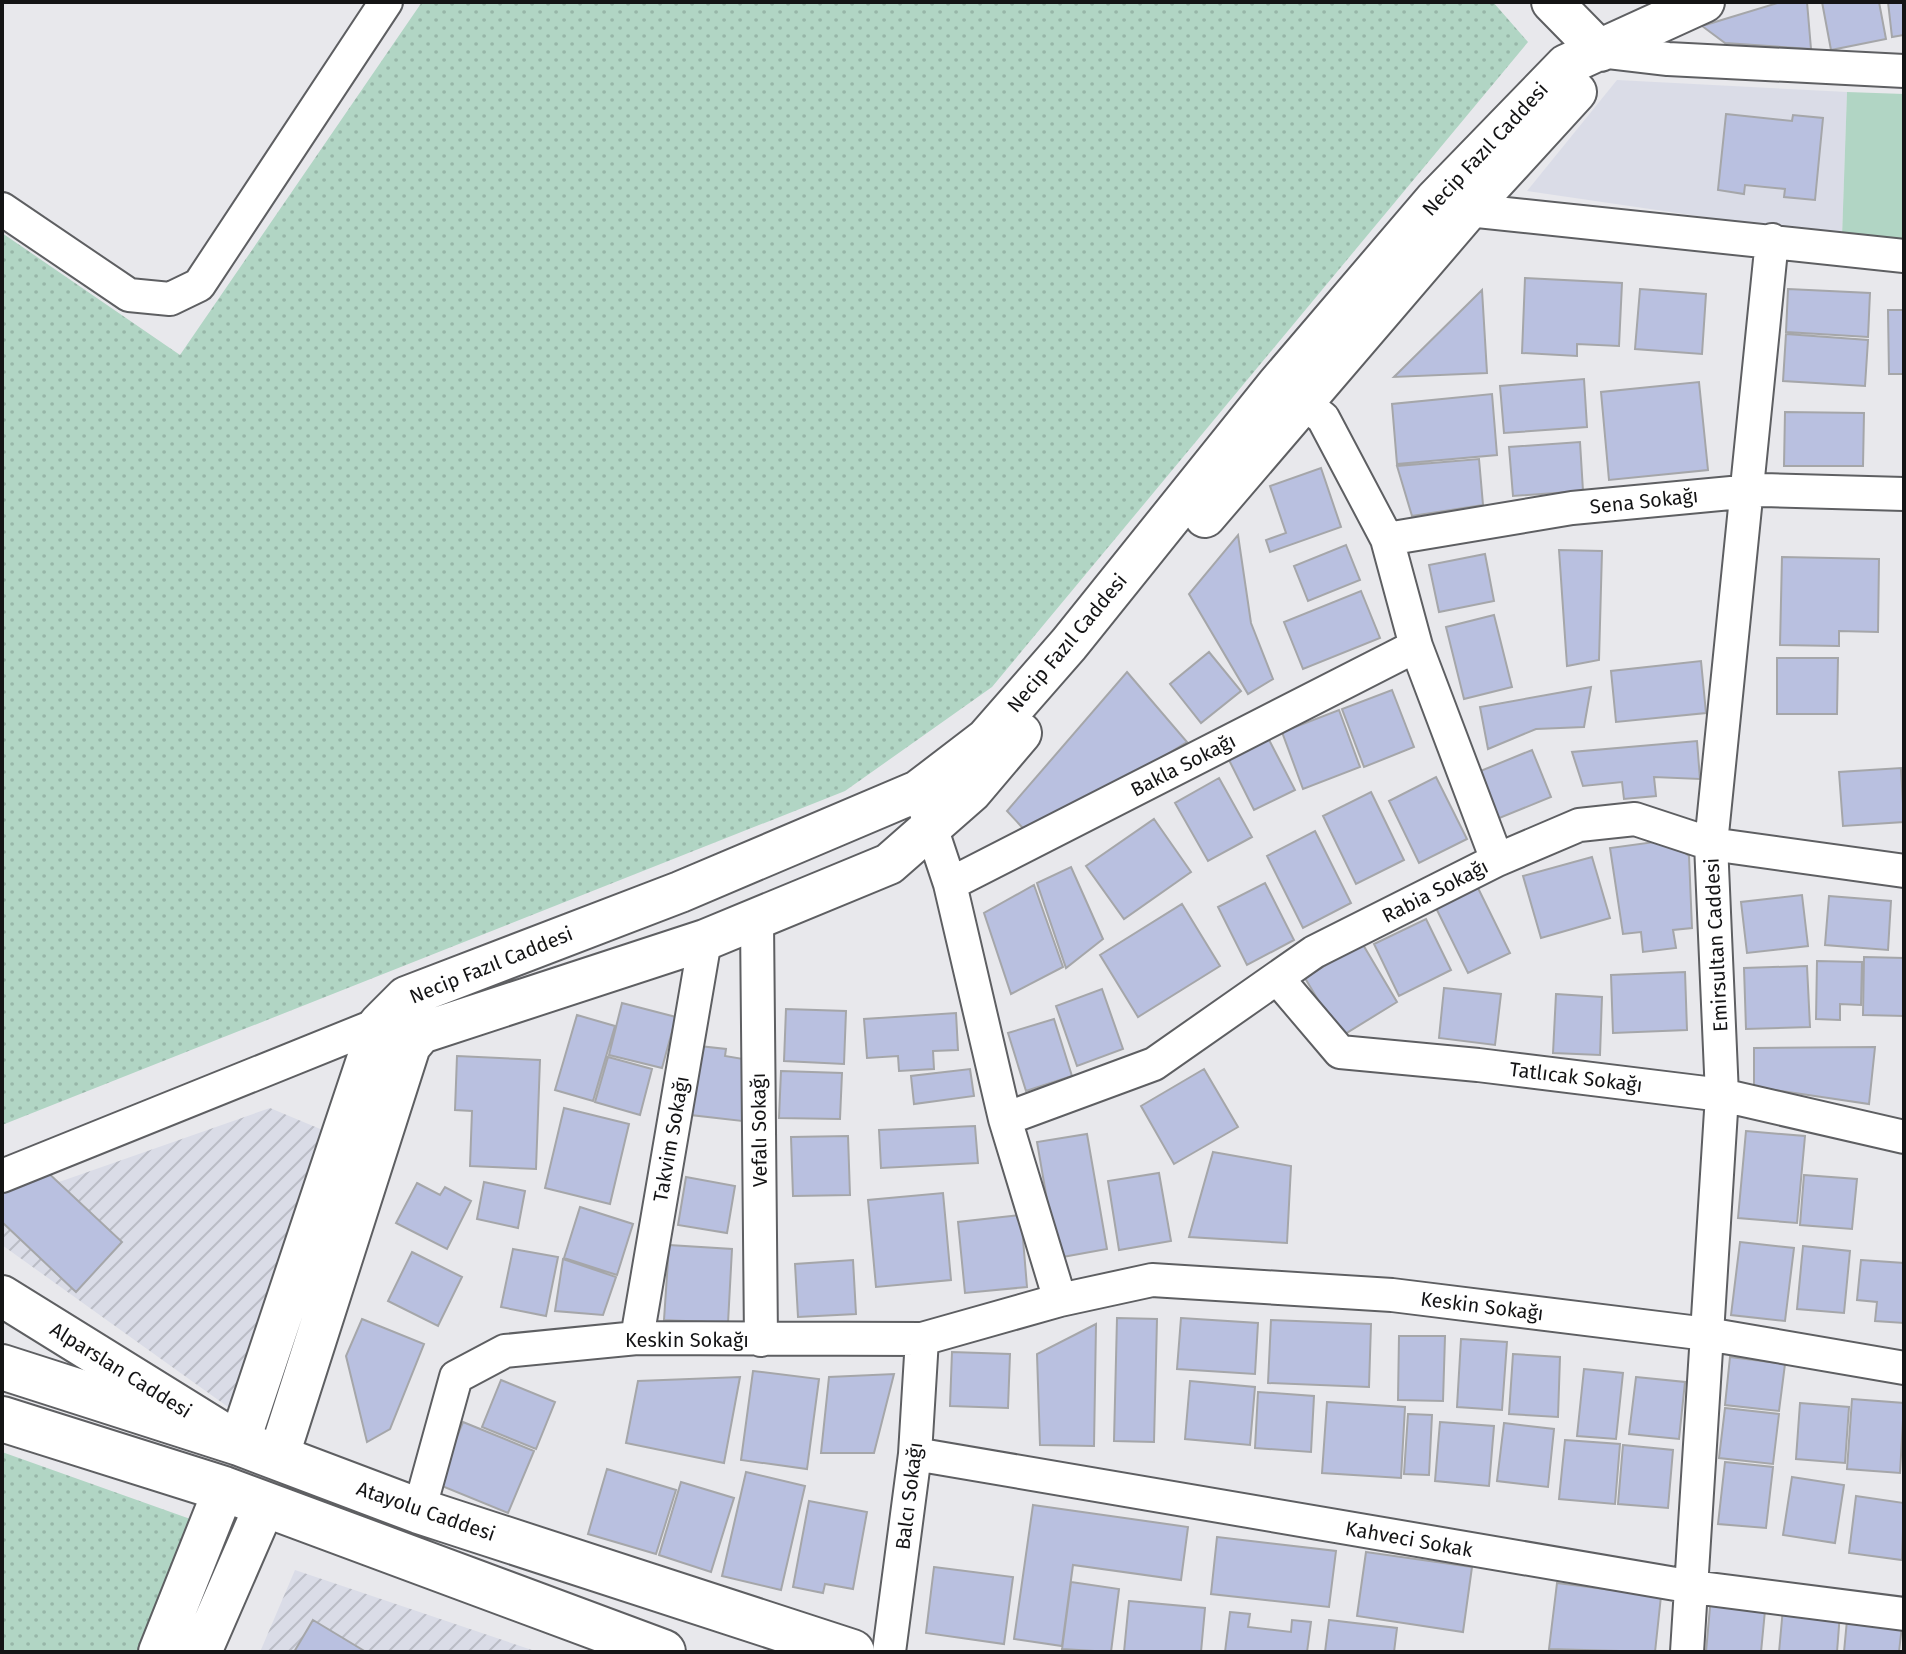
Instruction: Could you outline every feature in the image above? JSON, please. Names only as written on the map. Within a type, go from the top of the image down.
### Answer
[{"type":"main road","name":"Atayolu Caddesi","points":[[2,1367],[259,1450],[419,1511],[852,1652]]},
{"type":"main road","points":[[2,1419],[224,1489],[663,1652]]},
{"type":"main road","points":[[224,1489],[259,1450]]},
{"type":"main road","points":[[259,1450],[265,1505]]},
{"type":"street","points":[[2,209],[129,295],[170,299],[199,285],[386,2]]},
{"type":"street","points":[[1552,2],[1600,51],[1668,59],[1904,71]]},
{"type":"street","name":"Necip Fazıl Caddesi","points":[[2,1176],[394,1035],[421,1033],[705,940],[889,864],[925,809],[1452,205],[1566,65],[1704,2]]},
{"type":"street","points":[[1452,205],[1904,256]]},
{"type":"street","name":"Emirsultan Caddesi","points":[[1687,1652],[1722,1095],[1711,844],[1772,240]]},
{"type":"street","points":[[1290,393],[1323,418],[1387,539],[1416,646],[1497,860]]},
{"type":"street","name":"Sena Sokağı","points":[[1387,539],[1572,508],[1746,491],[1904,494]]},
{"type":"street","name":"Bakla Sokağı","points":[[950,884],[1416,646]]},
{"type":"street","points":[[925,809],[950,884],[1005,1119],[1060,1300]]},
{"type":"street","name":"Necip Fazıl Caddesi","points":[[259,1450],[406,997],[680,892],[925,809]]},
{"type":"street","name":"Rabia Sokağı","points":[[1005,1119],[1154,1064],[1314,952],[1497,860],[1579,825],[1635,819],[1711,844],[1904,871]]},
{"type":"street","name":"Vefalı Sokağı","points":[[757,921],[761,1340]]},
{"type":"street","name":"Takvim Sokağı","points":[[637,1338],[705,940]]},
{"type":"street","name":"Tatlıcak Sokağı","points":[[1278,979],[1340,1052],[1478,1065],[1722,1095],[1904,1137]]},
{"type":"street","name":"Keskin Sokağı","points":[[419,1511],[456,1377],[505,1351],[637,1338],[922,1339],[1060,1300],[1152,1280],[1392,1295],[1707,1334],[1904,1368]]},
{"type":"street","name":"Alparslan Caddesi","points":[[2,1296],[259,1450]]},
{"type":"street","name":"Balcı Sokağı","points":[[889,1652],[915,1454],[922,1339]]},
{"type":"street","name":"Kahveci Sokak","points":[[915,1454],[1693,1587],[1904,1614]]},
{"type":"street","points":[[159,1652],[224,1489]]},
{"type":"street","points":[[201,1652],[265,1505]]},
{"type":"shaded area","points":[[1617,80],[1847,92],[1842,237],[1527,191]]},
{"type":"shaded area","points":[[270,1108],[325,1131],[235,1412],[2,1245],[2,1202]]},
{"type":"shaded area","points":[[295,1570],[538,1652],[260,1652]]},
{"type":"green space","points":[[422,2],[1493,2],[1528,42],[992,687],[845,791],[2,1125],[2,233],[180,355]]},
{"type":"green space","points":[[1847,92],[1904,94],[1904,242],[1842,237]]},
{"type":"green space","points":[[2,1452],[210,1526],[147,1652],[2,1652]]},
{"type":"building","points":[[1781,2],[1807,2],[1811,49],[1725,43],[1702,26]]},
{"type":"building","points":[[1822,2],[1879,2],[1886,39],[1831,50]]},
{"type":"building","points":[[1888,2],[1904,2],[1904,35],[1892,37]]},
{"type":"building","points":[[1726,114],[1792,121],[1793,115],[1823,118],[1815,200],[1784,197],[1785,189],[1745,185],[1744,194],[1718,190]]},
{"type":"building","points":[[1525,278],[1622,283],[1619,346],[1577,344],[1577,356],[1522,353]]},
{"type":"building","points":[[1640,289],[1706,294],[1702,354],[1635,349]]},
{"type":"building","points":[[1788,289],[1870,293],[1868,337],[1786,332]]},
{"type":"building","points":[[1482,290],[1487,373],[1394,377]]},
{"type":"building","points":[[1888,310],[1904,310],[1904,374],[1889,374]]},
{"type":"building","points":[[1786,334],[1868,340],[1865,386],[1783,381]]},
{"type":"building","points":[[1584,379],[1587,427],[1504,433],[1500,386]]},
{"type":"building","points":[[1699,382],[1708,470],[1609,480],[1601,392]]},
{"type":"building","points":[[1492,394],[1497,455],[1397,464],[1392,404]]},
{"type":"building","points":[[1785,412],[1864,413],[1863,466],[1784,466]]},
{"type":"building","points":[[1580,442],[1583,491],[1513,496],[1509,447]]},
{"type":"building","points":[[1479,459],[1483,505],[1412,516],[1397,466]]},
{"type":"building","points":[[1321,468],[1341,527],[1270,552],[1266,540],[1286,533],[1270,486]]},
{"type":"building","points":[[1238,535],[1251,623],[1273,679],[1248,694],[1189,594]]},
{"type":"building","points":[[1346,545],[1360,580],[1308,601],[1294,566]]},
{"type":"building","points":[[1559,550],[1602,551],[1599,660],[1567,666]]},
{"type":"building","points":[[1485,554],[1494,601],[1439,612],[1429,565]]},
{"type":"building","points":[[1782,557],[1879,559],[1878,632],[1839,631],[1839,646],[1780,645]]},
{"type":"building","points":[[1361,591],[1380,638],[1303,669],[1284,622]]},
{"type":"building","points":[[1494,615],[1512,687],[1464,699],[1446,627]]},
{"type":"building","points":[[1209,652],[1241,691],[1201,723],[1170,684]]},
{"type":"building","points":[[1777,658],[1838,658],[1837,714],[1777,714]]},
{"type":"building","points":[[1701,661],[1706,713],[1616,722],[1611,671]]},
{"type":"building","points":[[1127,672],[1187,742],[1032,838],[1007,811]]},
{"type":"building","points":[[1591,687],[1584,727],[1536,729],[1488,749],[1480,707]]},
{"type":"building","points":[[1392,690],[1414,747],[1364,767],[1342,709]]},
{"type":"building","points":[[1339,710],[1360,767],[1303,789],[1282,732]]},
{"type":"building","points":[[1267,736],[1295,790],[1254,810],[1227,756]]},
{"type":"building","points":[[1697,741],[1700,779],[1654,777],[1656,796],[1624,799],[1622,782],[1583,786],[1572,752]]},
{"type":"building","points":[[1532,750],[1551,797],[1497,819],[1478,772]]},
{"type":"building","points":[[1901,768],[1904,822],[1843,826],[1839,772]]},
{"type":"building","points":[[1436,777],[1467,839],[1419,863],[1389,801]]},
{"type":"building","points":[[1219,778],[1252,837],[1208,861],[1175,803]]},
{"type":"building","points":[[1371,792],[1404,860],[1356,884],[1323,816]]},
{"type":"building","points":[[1154,819],[1191,872],[1124,919],[1086,866]]},
{"type":"building","points":[[1315,831],[1351,903],[1303,928],[1267,856]]},
{"type":"building","points":[[1669,840],[1689,856],[1692,928],[1673,930],[1676,948],[1643,952],[1641,932],[1623,934],[1610,848]]},
{"type":"building","points":[[1592,857],[1610,918],[1541,938],[1523,876]]},
{"type":"building","points":[[1071,867],[1103,939],[1066,968],[1037,883]]},
{"type":"building","points":[[1265,883],[1294,940],[1247,965],[1218,907]]},
{"type":"building","points":[[1034,885],[1063,967],[1011,994],[984,913]]},
{"type":"building","points":[[1477,886],[1510,953],[1468,973],[1435,906]]},
{"type":"building","points":[[1802,895],[1808,946],[1747,953],[1741,902]]},
{"type":"building","points":[[1829,896],[1891,901],[1888,950],[1825,945]]},
{"type":"building","points":[[1182,904],[1220,966],[1138,1017],[1100,955]]},
{"type":"building","points":[[1426,919],[1451,970],[1399,996],[1374,944]]},
{"type":"building","points":[[1362,943],[1397,1002],[1340,1037],[1305,978]]},
{"type":"building","points":[[1864,957],[1904,958],[1904,1016],[1863,1015]]},
{"type":"building","points":[[1817,961],[1862,962],[1861,1005],[1840,1004],[1840,1020],[1816,1019]]},
{"type":"building","points":[[1807,966],[1810,1027],[1746,1029],[1744,968]]},
{"type":"building","points":[[1685,972],[1687,1030],[1613,1033],[1611,975]]},
{"type":"building","points":[[1444,988],[1501,994],[1495,1045],[1439,1038]]},
{"type":"building","points":[[1102,989],[1123,1049],[1077,1066],[1056,1006]]},
{"type":"building","points":[[1556,994],[1602,997],[1600,1055],[1553,1053]]},
{"type":"building","points":[[622,1003],[676,1017],[662,1068],[609,1055]]},
{"type":"building","points":[[786,1009],[846,1011],[844,1064],[784,1061]]},
{"type":"building","points":[[956,1013],[958,1050],[933,1051],[934,1069],[899,1071],[898,1056],[867,1058],[864,1019]]},
{"type":"building","points":[[577,1015],[615,1026],[593,1101],[555,1090]]},
{"type":"building","points":[[1054,1019],[1072,1076],[1026,1091],[1008,1033]]},
{"type":"building","points":[[690,1045],[726,1049],[725,1056],[749,1060],[742,1121],[682,1114]]},
{"type":"building","points":[[1875,1047],[1869,1104],[1754,1087],[1754,1048]]},
{"type":"building","points":[[457,1056],[540,1060],[536,1169],[470,1166],[472,1111],[455,1110]]},
{"type":"building","points":[[608,1057],[652,1069],[640,1115],[595,1102]]},
{"type":"building","points":[[970,1069],[974,1096],[914,1104],[911,1076]]},
{"type":"building","points":[[1204,1069],[1238,1127],[1174,1164],[1141,1106]]},
{"type":"building","points":[[781,1071],[842,1073],[840,1119],[779,1118]]},
{"type":"building","points":[[564,1108],[629,1124],[610,1204],[545,1188]]},
{"type":"building","points":[[975,1126],[978,1163],[881,1168],[879,1130]]},
{"type":"building","points":[[1746,1131],[1805,1136],[1797,1223],[1738,1218]]},
{"type":"building","points":[[1087,1134],[1107,1249],[1057,1258],[1037,1142]]},
{"type":"building","points":[[848,1136],[850,1195],[793,1196],[791,1137]]},
{"type":"building","points":[[1213,1152],[1291,1166],[1287,1243],[1189,1237]]},
{"type":"building","points":[[44,1169],[122,1242],[76,1292],[2,1222],[2,1193]]},
{"type":"building","points":[[1159,1173],[1171,1241],[1119,1250],[1108,1181]]},
{"type":"building","points":[[1804,1175],[1857,1179],[1852,1229],[1800,1225]]},
{"type":"building","points":[[686,1177],[735,1186],[727,1233],[678,1225]]},
{"type":"building","points":[[484,1182],[525,1191],[518,1228],[477,1219]]},
{"type":"building","points":[[417,1183],[440,1195],[445,1187],[471,1201],[447,1249],[396,1223]]},
{"type":"building","points":[[943,1193],[951,1280],[876,1287],[868,1200]]},
{"type":"building","points":[[580,1207],[633,1224],[617,1275],[564,1258]]},
{"type":"building","points":[[1021,1215],[1027,1287],[965,1293],[958,1222]]},
{"type":"building","points":[[1740,1242],[1794,1248],[1785,1321],[1731,1315]]},
{"type":"building","points":[[669,1245],[732,1249],[728,1323],[664,1320]]},
{"type":"building","points":[[1803,1246],[1850,1251],[1844,1313],[1797,1309]]},
{"type":"building","points":[[513,1249],[558,1257],[546,1316],[501,1307]]},
{"type":"building","points":[[412,1252],[462,1277],[438,1326],[388,1301]]},
{"type":"building","points":[[563,1259],[616,1277],[603,1315],[555,1311]]},
{"type":"building","points":[[853,1260],[856,1314],[798,1317],[795,1264]]},
{"type":"building","points":[[1861,1260],[1904,1263],[1904,1323],[1875,1321],[1877,1302],[1857,1300]]},
{"type":"building","points":[[1117,1318],[1157,1319],[1154,1442],[1114,1441]]},
{"type":"building","points":[[1181,1318],[1258,1323],[1255,1374],[1177,1369]]},
{"type":"building","points":[[362,1319],[424,1344],[390,1429],[367,1442],[346,1356]]},
{"type":"building","points":[[1271,1320],[1371,1324],[1369,1387],[1268,1383]]},
{"type":"building","points":[[1096,1324],[1094,1446],[1040,1445],[1037,1354]]},
{"type":"building","points":[[1399,1336],[1445,1336],[1443,1401],[1398,1400]]},
{"type":"building","points":[[1461,1339],[1507,1342],[1502,1410],[1457,1407]]},
{"type":"building","points":[[952,1352],[1010,1354],[1008,1408],[950,1406]]},
{"type":"building","points":[[1513,1354],[1560,1357],[1558,1417],[1509,1414]]},
{"type":"building","points":[[1730,1357],[1785,1364],[1779,1411],[1725,1405]]},
{"type":"building","points":[[1584,1369],[1623,1373],[1616,1439],[1577,1436]]},
{"type":"building","points":[[753,1371],[819,1379],[807,1469],[741,1460]]},
{"type":"building","points":[[894,1374],[874,1453],[821,1453],[829,1377]]},
{"type":"building","points":[[740,1377],[724,1463],[626,1443],[638,1381]]},
{"type":"building","points":[[1636,1377],[1685,1382],[1679,1439],[1629,1434]]},
{"type":"building","points":[[501,1380],[555,1402],[536,1449],[482,1427]]},
{"type":"building","points":[[1190,1381],[1255,1387],[1250,1445],[1185,1439]]},
{"type":"building","points":[[1258,1392],[1314,1396],[1311,1452],[1255,1448]]},
{"type":"building","points":[[1852,1399],[1904,1403],[1900,1473],[1847,1469]]},
{"type":"building","points":[[1327,1402],[1405,1407],[1401,1478],[1322,1473]]},
{"type":"building","points":[[1800,1403],[1849,1407],[1845,1463],[1796,1459]]},
{"type":"building","points":[[1725,1408],[1779,1414],[1773,1464],[1719,1458]]},
{"type":"building","points":[[1408,1414],[1432,1415],[1429,1475],[1404,1474]]},
{"type":"building","points":[[463,1422],[534,1451],[508,1513],[437,1484]]},
{"type":"building","points":[[1440,1422],[1494,1426],[1489,1486],[1435,1481]]},
{"type":"building","points":[[1504,1423],[1554,1429],[1548,1487],[1497,1481]]},
{"type":"building","points":[[1565,1440],[1620,1444],[1615,1504],[1559,1499]]},
{"type":"building","points":[[1623,1445],[1673,1450],[1668,1508],[1618,1504]]},
{"type":"building","points":[[1725,1462],[1773,1467],[1766,1528],[1718,1524]]},
{"type":"building","points":[[607,1469],[676,1490],[656,1554],[588,1534]]},
{"type":"building","points":[[746,1472],[805,1486],[781,1590],[722,1576]]},
{"type":"building","points":[[1792,1477],[1844,1485],[1835,1543],[1783,1535]]},
{"type":"building","points":[[681,1482],[734,1498],[711,1572],[659,1555]]},
{"type":"building","points":[[1856,1496],[1904,1503],[1902,1560],[1849,1553]]},
{"type":"building","points":[[809,1501],[867,1512],[853,1589],[825,1584],[823,1593],[793,1587]]},
{"type":"building","points":[[1033,1505],[1188,1527],[1181,1580],[1073,1565],[1062,1646],[1014,1639]]},
{"type":"building","points":[[1217,1537],[1336,1551],[1329,1607],[1211,1594]]},
{"type":"building","points":[[1366,1552],[1472,1567],[1463,1632],[1357,1616]]},
{"type":"building","points":[[934,1567],[1013,1577],[1004,1644],[926,1633]]},
{"type":"building","points":[[1071,1582],[1119,1589],[1111,1652],[1062,1649]]},
{"type":"building","points":[[1557,1583],[1661,1596],[1655,1652],[1549,1649]]},
{"type":"building","points":[[1711,1596],[1766,1600],[1761,1652],[1706,1652]]},
{"type":"building","points":[[1129,1601],[1205,1608],[1201,1652],[1124,1652]]},
{"type":"building","points":[[1783,1608],[1840,1613],[1837,1652],[1779,1652]]},
{"type":"building","points":[[1230,1612],[1250,1614],[1248,1627],[1291,1632],[1292,1620],[1311,1622],[1307,1652],[1225,1652]]},
{"type":"building","points":[[313,1620],[366,1652],[294,1652]]},
{"type":"building","points":[[1329,1620],[1397,1628],[1394,1652],[1325,1652]]},
{"type":"building","points":[[1847,1620],[1902,1625],[1899,1652],[1844,1652]]}]
